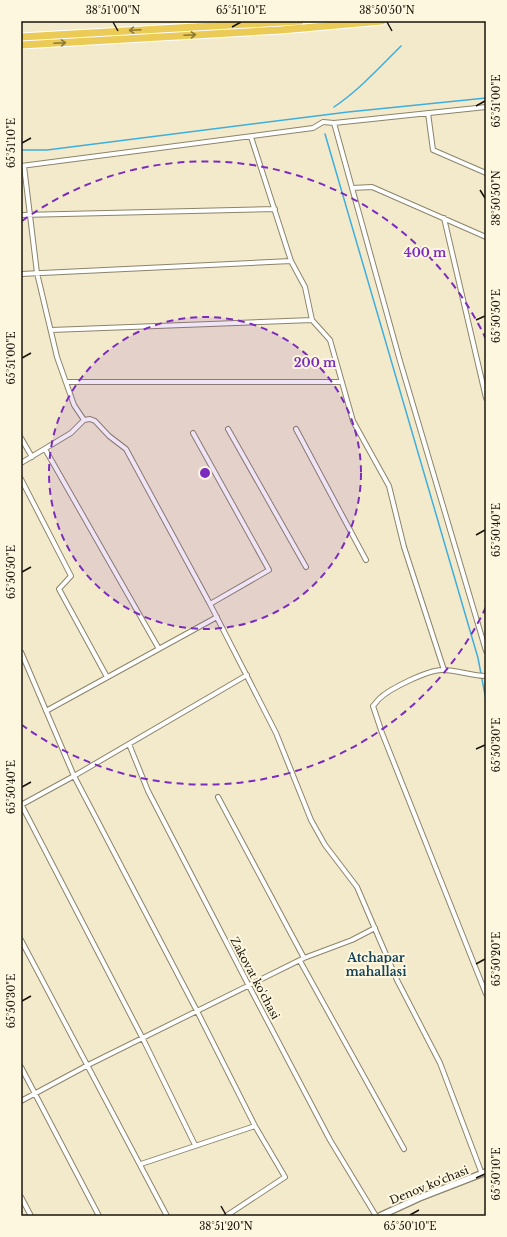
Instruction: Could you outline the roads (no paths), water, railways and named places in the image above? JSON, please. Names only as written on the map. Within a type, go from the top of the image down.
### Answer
[{"type":"highway","points":[[21,37],[300,21]]},
{"type":"highway","points":[[21,45],[281,30],[382,21]]},
{"type":"street","points":[[84,420],[74,405],[57,357],[37,274],[23,166],[313,128],[323,122],[334,123],[486,107]]},
{"type":"street","points":[[428,113],[433,150],[486,173]]},
{"type":"street","points":[[334,123],[398,353],[486,651]]},
{"type":"street","points":[[251,137],[291,261],[305,287],[312,320],[330,340],[353,421],[389,486],[404,547],[444,670]]},
{"type":"street","points":[[352,188],[372,186],[486,237]]},
{"type":"street","points":[[21,215],[275,209]]},
{"type":"street","points":[[444,218],[486,398]]},
{"type":"street","points":[[21,274],[291,261]]},
{"type":"street","points":[[51,330],[312,320]]},
{"type":"street","points":[[67,382],[342,382]]},
{"type":"street","points":[[21,463],[70,433],[84,420],[90,419],[95,421],[109,436],[126,449],[217,617],[276,733],[311,820],[325,845],[357,887],[397,980],[440,1063],[484,1173]]},
{"type":"street","points":[[228,429],[306,567]]},
{"type":"street","points":[[296,429],[366,560]]},
{"type":"street","points":[[193,433],[269,570],[210,604]]},
{"type":"street","points":[[21,438],[32,457]]},
{"type":"street","points":[[45,449],[159,649]]},
{"type":"street","points":[[21,479],[71,576],[59,589],[107,677]]},
{"type":"street","points":[[46,711],[217,617]]},
{"type":"street","points":[[21,652],[74,776],[197,1011],[255,1126],[285,1176],[226,1216]]},
{"type":"street","points":[[486,676],[434,670],[402,684],[379,699],[373,706],[382,733],[486,994]]},
{"type":"street","points":[[195,1145],[143,1039],[21,805],[74,776],[247,675]]},
{"type":"street","name":"Zakovat ko'chasi","points":[[129,744],[148,792],[249,986],[330,1140],[376,1216]]},
{"type":"street","points":[[218,797],[304,958]]},
{"type":"street","points":[[21,1101],[88,1065],[304,958],[352,940],[375,928]]},
{"type":"street","points":[[21,940],[141,1164],[167,1216]]},
{"type":"street","points":[[300,961],[404,1149]]},
{"type":"street","points":[[21,1068],[99,1216]]},
{"type":"street","points":[[141,1164],[255,1126]]},
{"type":"street","name":"Denov ko'chasi","points":[[380,1216],[419,1198],[484,1173]]},
{"type":"street","points":[[21,1197],[31,1216]]},
{"type":"waterway","points":[[334,107],[361,86],[401,46]]},
{"type":"waterway","points":[[21,150],[47,150],[348,112],[486,98]]},
{"type":"waterway","points":[[325,134],[478,658],[486,700]]},
{"type":"district","name":"Atchapar mahallasi","points":[[376,965]]}]
